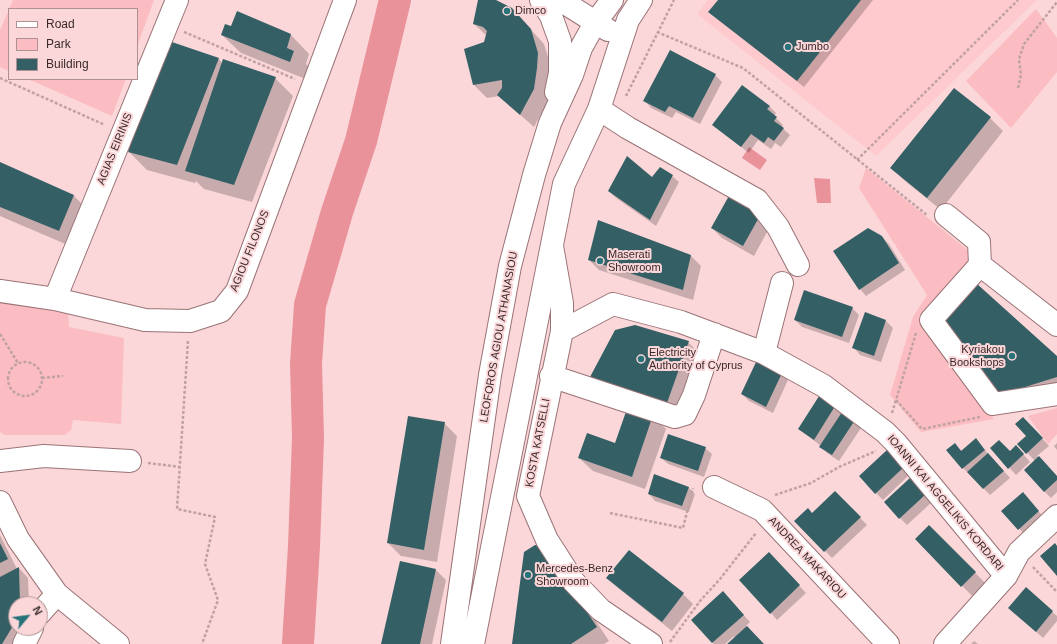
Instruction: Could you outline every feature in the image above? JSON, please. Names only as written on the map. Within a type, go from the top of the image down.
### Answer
[{"type":"street","name":"AGIAS EIRINIS","points":[[54,299],[177,0]]},
{"type":"street","name":"AGIOU FILONOS","points":[[0,290],[54,299],[145,320],[190,321],[221,311],[237,291],[345,0]]},
{"type":"street","points":[[541,0],[551,16],[560,42],[560,73],[550,123]]},
{"type":"street","points":[[560,0],[600,8],[624,29]]},
{"type":"street","points":[[473,644],[551,243],[564,184],[606,114],[624,29],[641,0]]},
{"type":"street","name":"LEOFOROS AGIOU ATHANASIOU","points":[[452,644],[490,375],[510,266],[534,175],[550,123],[572,76],[581,48],[600,8]]},
{"type":"street","points":[[606,114],[757,200],[778,227],[798,264]]},
{"type":"street","points":[[946,215],[979,242],[980,265],[931,320],[994,404],[1057,394]]},
{"type":"street","name":"KOSTA KATSELLI","points":[[551,243],[562,303],[562,331],[551,376],[528,496],[547,540],[574,582],[601,610],[651,644]]},
{"type":"street","points":[[980,265],[1057,325]]},
{"type":"street","points":[[764,353],[782,283]]},
{"type":"street","name":"IOANNI KAI AGGELIKIS KORDARI","points":[[562,331],[613,304],[681,322],[764,353],[824,386],[885,432],[896,443],[1006,576]]},
{"type":"street","points":[[551,376],[675,417],[685,414],[694,395],[714,334]]},
{"type":"street","points":[[0,461],[44,456],[130,461]]},
{"type":"street","name":"ANDREA MAKARIOU","points":[[714,487],[765,513],[888,644]]},
{"type":"street","points":[[0,502],[18,539],[57,594],[118,644]]},
{"type":"street","points":[[945,644],[1006,576],[1019,552],[1057,516]]},
{"type":"street","points":[[48,604],[57,594]]},
{"type":"path","points":[[606,114],[657,32],[674,0]]},
{"type":"path","points":[[857,160],[1018,0]]},
{"type":"path","points":[[1018,88],[1021,75],[1019,59],[1024,44],[1057,2]]},
{"type":"path","points":[[167,24],[313,87]]},
{"type":"path","points":[[657,32],[742,68],[938,224],[946,215]]},
{"type":"path","points":[[0,78],[122,133]]},
{"type":"path","points":[[190,321],[177,509],[215,517],[205,564],[218,600],[202,644]]},
{"type":"path","points":[[0,334],[18,363]]},
{"type":"path","points":[[24,361],[36,366],[42,378],[41,384],[35,393],[23,396],[16,394],[10,388],[8,374],[12,367],[18,363],[24,361]]},
{"type":"path","points":[[42,378],[63,376]]},
{"type":"path","points":[[668,644],[700,601],[752,539],[772,496],[788,489],[811,483],[839,467],[896,443]]},
{"type":"path","points":[[130,461],[180,466]]},
{"type":"path","points":[[610,513],[683,528],[695,483],[714,487]]},
{"type":"path","points":[[1019,552],[1057,592]]},
{"type":"shaded area","points":[[708,0],[1037,0],[876,156],[697,14]]},
{"type":"shaded area","points":[[749,147],[767,160],[760,170],[742,158]]},
{"type":"shaded area","points":[[814,178],[830,179],[831,203],[817,203]]},
{"type":"green space","points":[[13,0],[154,0],[138,44],[138,8],[9,8]]},
{"type":"green space","points":[[1036,9],[1057,38],[1057,72],[1011,128],[966,81]]},
{"type":"green space","points":[[8,12],[8,71],[0,67],[0,30]]},
{"type":"green space","points":[[30,80],[126,80],[112,116]]},
{"type":"green space","points":[[866,168],[974,255],[924,321],[994,419],[921,432],[890,395],[913,317],[927,295],[859,188]]},
{"type":"green space","points":[[0,294],[68,311],[69,327],[124,338],[121,424],[73,420],[71,430],[65,435],[5,435],[0,432]]},
{"type":"green space","points":[[1057,408],[1057,434],[1048,444],[1028,416]]},
{"type":"building","points":[[478,0],[496,0],[512,8],[531,29],[538,53],[537,68],[534,89],[520,115],[497,95],[502,88],[502,80],[473,85],[464,49],[484,42],[487,31],[483,27],[473,24]]},
{"type":"building","name":"Jumbo","points":[[718,0],[861,0],[797,81],[708,12]]},
{"type":"building","points":[[237,11],[291,34],[287,48],[294,51],[290,62],[221,35],[225,24],[231,26]]},
{"type":"building","points":[[166,40],[219,58],[177,165],[128,152]]},
{"type":"building","points":[[670,50],[716,74],[693,118],[669,106],[665,112],[643,101]]},
{"type":"building","points":[[223,59],[276,77],[234,185],[185,171]]},
{"type":"building","points":[[742,85],[770,106],[767,109],[777,117],[774,121],[784,128],[774,141],[768,137],[764,143],[751,134],[741,147],[712,125]]},
{"type":"building","points":[[954,88],[991,117],[927,198],[890,168]]},
{"type":"building","points":[[627,156],[652,177],[660,167],[673,175],[650,220],[608,191]]},
{"type":"building","points":[[0,162],[74,195],[59,231],[0,207]]},
{"type":"building","points":[[730,194],[762,212],[743,246],[711,228]]},
{"type":"building","points":[[598,220],[691,255],[683,290],[588,260]]},
{"type":"building","points":[[868,228],[882,236],[899,263],[859,290],[833,251]]},
{"type":"building","points":[[976,283],[1057,356],[1057,377],[1006,393],[998,393],[947,325],[944,318]]},
{"type":"building","points":[[804,290],[853,307],[842,337],[794,320]]},
{"type":"building","points":[[865,312],[886,320],[874,356],[852,348]]},
{"type":"building","name":"Electricity Authority of Cyprus","points":[[635,325],[689,341],[667,403],[590,377],[615,330]]},
{"type":"building","points":[[757,360],[782,373],[766,407],[741,394]]},
{"type":"building","points":[[821,393],[837,403],[814,440],[798,429]]},
{"type":"building","points":[[628,406],[653,415],[632,477],[578,458],[587,433],[615,443]]},
{"type":"building","points":[[844,409],[857,417],[832,455],[819,447]]},
{"type":"building","points":[[408,416],[445,422],[424,550],[387,543]]},
{"type":"building","points":[[1023,417],[1043,438],[1026,454],[1017,444],[1026,436],[1015,424]]},
{"type":"building","points":[[668,434],[706,447],[698,471],[660,458]]},
{"type":"building","points":[[976,438],[985,450],[962,469],[946,450],[955,443],[961,451]]},
{"type":"building","points":[[999,440],[1010,451],[1016,445],[1024,454],[1008,469],[990,448]]},
{"type":"building","points":[[887,450],[903,468],[875,494],[859,476]]},
{"type":"building","points":[[988,453],[1004,471],[983,489],[967,472]]},
{"type":"building","points":[[1039,456],[1057,476],[1057,480],[1044,492],[1024,470]]},
{"type":"building","points":[[654,474],[689,487],[682,506],[648,494]]},
{"type":"building","points":[[911,477],[926,494],[899,519],[884,502]]},
{"type":"building","points":[[835,491],[861,517],[824,552],[794,521],[808,508],[812,513]]},
{"type":"building","points":[[1023,492],[1039,511],[1018,530],[1001,511]]},
{"type":"building","points":[[929,525],[976,572],[961,587],[915,539]]},
{"type":"building","points":[[0,543],[8,559],[0,563]]},
{"type":"building","points":[[1055,543],[1057,546],[1057,576],[1040,556]]},
{"type":"building","points":[[535,545],[543,546],[597,627],[571,644],[512,644],[524,552]]},
{"type":"building","points":[[629,550],[684,593],[662,622],[606,578]]},
{"type":"building","points":[[769,552],[800,585],[770,614],[739,580]]},
{"type":"building","points":[[400,561],[436,569],[420,644],[381,644]]},
{"type":"building","points":[[19,567],[20,596],[8,596],[8,634],[2,644],[0,644],[0,577]]},
{"type":"building","points":[[1026,587],[1053,611],[1036,632],[1008,608]]},
{"type":"building","points":[[723,591],[744,615],[712,643],[691,620]]},
{"type":"building","points":[[747,626],[764,644],[727,644]]},
{"type":"waterway","points":[[298,644],[304,546],[308,438],[306,364],[310,305],[337,212],[361,141],[395,0]]},
{"type":"place","name":"Dimco","points":[[507,11]]},
{"type":"place","name":"Jumbo","points":[[788,47]]},
{"type":"place","name":"Maserati Showroom","points":[[600,261]]},
{"type":"place","name":"Kyriakou Bookshops","points":[[1012,356]]},
{"type":"place","name":"Electricity Authority of Cyprus","points":[[641,359]]},
{"type":"place","name":"Mercedes-Benz Showroom","points":[[528,575]]}]
